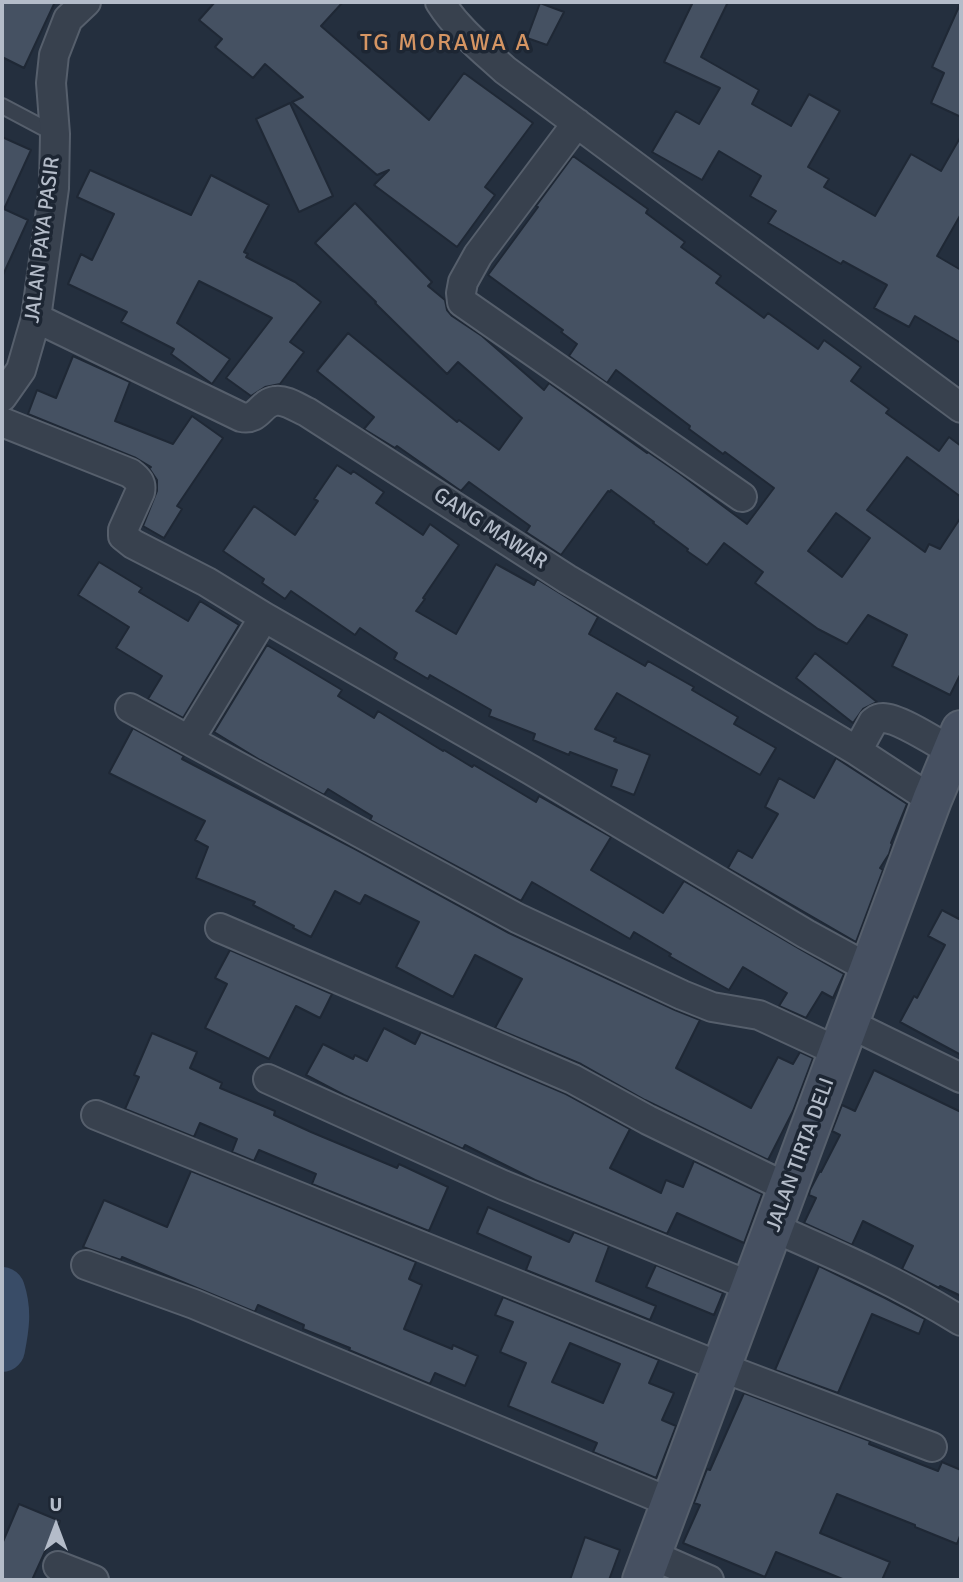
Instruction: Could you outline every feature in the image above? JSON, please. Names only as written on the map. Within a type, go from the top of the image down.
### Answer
[{"type":"street","name":"JALAN PAYA PASIR","points":[[2,397],[21,370],[36,318],[54,188],[55,134],[51,83],[54,55],[68,19],[86,2]]},
{"type":"street","points":[[440,2],[470,38],[505,70],[961,408]]},
{"type":"street","points":[[577,123],[478,255],[463,282],[460,293],[462,302],[742,498]]},
{"type":"street","name":"GANG MAWAR","points":[[36,318],[241,417],[252,417],[275,401],[285,402],[307,412],[567,579],[857,751],[951,765]]},
{"type":"street","points":[[2,422],[130,473],[136,478],[141,486],[123,530],[126,540],[207,582],[870,969]]},
{"type":"street","points":[[189,740],[264,617]]},
{"type":"street","points":[[130,708],[517,918],[682,995],[712,1007],[759,1015],[845,1038],[961,1078]]},
{"type":"street","points":[[857,751],[873,722],[885,718],[911,728],[951,765]]},
{"type":"street","name":"JALAN TIRTA DELI","points":[[647,1568],[870,969],[951,765]]},
{"type":"street","points":[[220,928],[573,1079],[648,1120],[789,1188]]},
{"type":"street","points":[[268,1079],[503,1185],[750,1286]]},
{"type":"street","points":[[96,1115],[721,1367],[932,1447]]},
{"type":"street","points":[[774,1228],[911,1291],[961,1321]]},
{"type":"street","points":[[86,1265],[194,1304],[672,1503]]},
{"type":"street","points":[[58,1566],[94,1580]]},
{"type":"street","points":[[647,1568],[709,1580]]},
{"type":"lane","points":[[2,106],[55,134]]},
{"type":"building","points":[[2,2],[55,2],[24,68],[2,57]]},
{"type":"building","points":[[215,2],[343,2],[321,26],[429,120],[464,73],[533,123],[485,187],[495,195],[457,247],[374,185],[389,170],[377,175],[292,102],[303,97],[265,64],[253,78],[215,47],[222,39],[199,20]]},
{"type":"building","points":[[693,2],[728,2],[701,57],[759,90],[752,104],[791,126],[809,94],[840,111],[808,167],[829,179],[824,187],[875,216],[911,154],[941,171],[961,136],[961,214],[937,256],[961,270],[961,343],[915,316],[909,327],[874,308],[887,285],[843,261],[841,264],[768,223],[776,211],[750,196],[761,176],[719,151],[702,180],[652,152],[676,111],[699,124],[720,88],[664,62]]},
{"type":"building","points":[[961,2],[961,117],[931,103],[944,73],[932,67]]},
{"type":"building","points":[[540,3],[564,12],[547,45],[527,38]]},
{"type":"building","points":[[290,103],[333,196],[299,212],[256,119]]},
{"type":"building","points":[[2,137],[31,150],[4,209],[28,220],[2,277]]},
{"type":"building","points":[[573,156],[648,209],[646,213],[685,242],[681,247],[721,276],[716,283],[764,318],[768,313],[818,349],[824,340],[861,367],[851,381],[889,409],[886,413],[939,451],[949,437],[961,446],[961,497],[907,457],[867,510],[925,552],[929,544],[940,549],[961,517],[961,673],[950,695],[892,666],[907,635],[868,615],[847,644],[818,629],[755,583],[763,572],[724,543],[707,565],[611,490],[561,555],[526,532],[530,526],[469,482],[461,491],[397,446],[395,448],[364,429],[374,417],[317,371],[348,333],[457,422],[459,420],[499,450],[522,418],[458,362],[447,374],[315,243],[355,203],[432,282],[428,286],[445,300],[447,310],[452,316],[482,336],[544,390],[549,383],[747,524],[774,488],[689,429],[690,426],[616,370],[607,383],[569,356],[577,344],[561,332],[563,330],[488,275],[538,207],[536,206]],"holes":[[[836,513],[870,538],[842,577],[808,551]]]},
{"type":"building","points":[[90,170],[191,215],[211,175],[269,205],[244,252],[248,254],[246,257],[295,282],[321,302],[290,342],[304,352],[280,384],[265,387],[251,396],[226,378],[272,318],[199,281],[177,323],[230,359],[212,384],[171,354],[174,349],[121,322],[127,312],[68,284],[81,254],[92,260],[114,214],[77,197]]},
{"type":"building","points":[[73,356],[130,382],[115,421],[173,444],[192,416],[223,438],[177,506],[182,509],[164,538],[143,526],[157,491],[157,480],[149,468],[151,467],[136,458],[28,414],[37,390],[56,398]]},
{"type":"building","points":[[337,465],[351,474],[353,471],[384,492],[376,503],[423,535],[430,524],[459,545],[416,611],[456,634],[496,564],[534,585],[537,579],[598,617],[589,634],[645,666],[648,661],[694,687],[692,690],[738,717],[734,724],[776,748],[760,775],[617,693],[595,729],[616,738],[614,741],[650,755],[634,795],[611,786],[617,770],[533,740],[535,734],[489,716],[491,710],[430,675],[428,679],[394,659],[397,653],[360,628],[355,635],[291,591],[285,599],[262,583],[264,579],[223,551],[254,506],[295,535],[318,501],[314,499]]},
{"type":"building","points":[[99,562],[142,588],[139,592],[188,621],[200,601],[239,625],[183,718],[148,699],[162,676],[116,648],[129,627],[78,595]]},
{"type":"building","points":[[267,645],[342,690],[338,696],[374,718],[378,711],[443,751],[472,767],[474,765],[536,802],[539,796],[611,837],[591,870],[663,913],[684,881],[844,974],[833,998],[822,992],[806,1018],[779,1006],[787,993],[743,967],[729,990],[669,956],[671,954],[634,932],[630,939],[532,882],[521,901],[370,820],[372,816],[328,789],[324,795],[214,732]]},
{"type":"building","points":[[815,653],[877,702],[863,709],[853,723],[796,678]]},
{"type":"building","points":[[133,728],[184,756],[182,759],[509,933],[700,1020],[676,1068],[751,1108],[778,1057],[793,1064],[800,1052],[813,1058],[793,1111],[768,1160],[645,1100],[581,1064],[495,1028],[522,979],[475,955],[453,997],[396,967],[419,922],[365,895],[360,904],[335,891],[311,937],[253,905],[255,902],[196,878],[208,847],[195,840],[205,821],[109,773]]},
{"type":"building","points":[[836,758],[907,804],[889,854],[880,868],[883,870],[856,942],[728,868],[738,850],[752,858],[778,814],[765,807],[779,778],[814,798]]},
{"type":"building","points":[[942,910],[959,919],[961,915],[961,1055],[900,1022],[914,996],[917,998],[945,945],[928,936]]},
{"type":"building","points":[[230,950],[332,994],[320,1018],[296,1006],[269,1059],[205,1028],[227,984],[215,978]]},
{"type":"building","points":[[384,1028],[415,1044],[421,1032],[566,1094],[630,1129],[610,1168],[661,1193],[666,1180],[683,1187],[694,1161],[762,1194],[744,1243],[677,1213],[667,1234],[535,1180],[465,1145],[463,1149],[306,1075],[323,1044],[353,1059],[355,1055],[367,1061]]},
{"type":"building","points":[[152,1033],[197,1052],[190,1068],[222,1083],[220,1088],[275,1111],[274,1115],[311,1132],[397,1168],[399,1164],[448,1187],[429,1231],[312,1184],[316,1174],[259,1150],[254,1161],[232,1152],[237,1139],[200,1123],[194,1137],[125,1109],[139,1077],[134,1075]]},
{"type":"building","points":[[874,1070],[961,1112],[961,1296],[902,1269],[913,1246],[863,1221],[852,1245],[804,1223],[816,1198],[809,1195],[810,1190],[840,1135],[832,1131],[842,1105],[855,1111]]},
{"type":"building","points":[[191,1171],[416,1262],[409,1279],[422,1285],[404,1329],[452,1349],[453,1345],[478,1356],[465,1386],[435,1373],[430,1384],[303,1329],[304,1325],[258,1305],[255,1312],[122,1257],[121,1260],[83,1247],[104,1200],[167,1227]]},
{"type":"building","points":[[488,1207],[569,1242],[574,1232],[609,1246],[596,1281],[656,1306],[650,1320],[526,1270],[531,1257],[477,1233]]},
{"type":"building","points":[[656,1265],[723,1293],[714,1315],[646,1287]]},
{"type":"building","points":[[819,1266],[925,1319],[919,1334],[872,1314],[838,1393],[775,1370]]},
{"type":"building","points":[[503,1297],[659,1360],[649,1383],[674,1393],[662,1420],[676,1426],[656,1478],[593,1452],[597,1443],[508,1406],[526,1363],[500,1352],[513,1322],[495,1315]],"holes":[[[570,1343],[620,1364],[603,1403],[552,1382]]]},
{"type":"building","points":[[744,1393],[870,1441],[869,1444],[938,1471],[942,1462],[961,1470],[961,1533],[957,1544],[837,1494],[820,1533],[890,1562],[882,1580],[845,1580],[776,1552],[765,1577],[683,1543],[700,1505],[694,1503],[707,1469],[710,1470]]},
{"type":"building","points":[[19,1504],[60,1521],[32,1580],[2,1580],[2,1544]]},
{"type":"building","points":[[585,1537],[620,1550],[609,1580],[570,1580]]},
{"type":"waterway","points":[[2,1290],[6,1312],[2,1349]]},
{"type":"district","name":"TG MORAWA A","points":[[446,44]]}]
